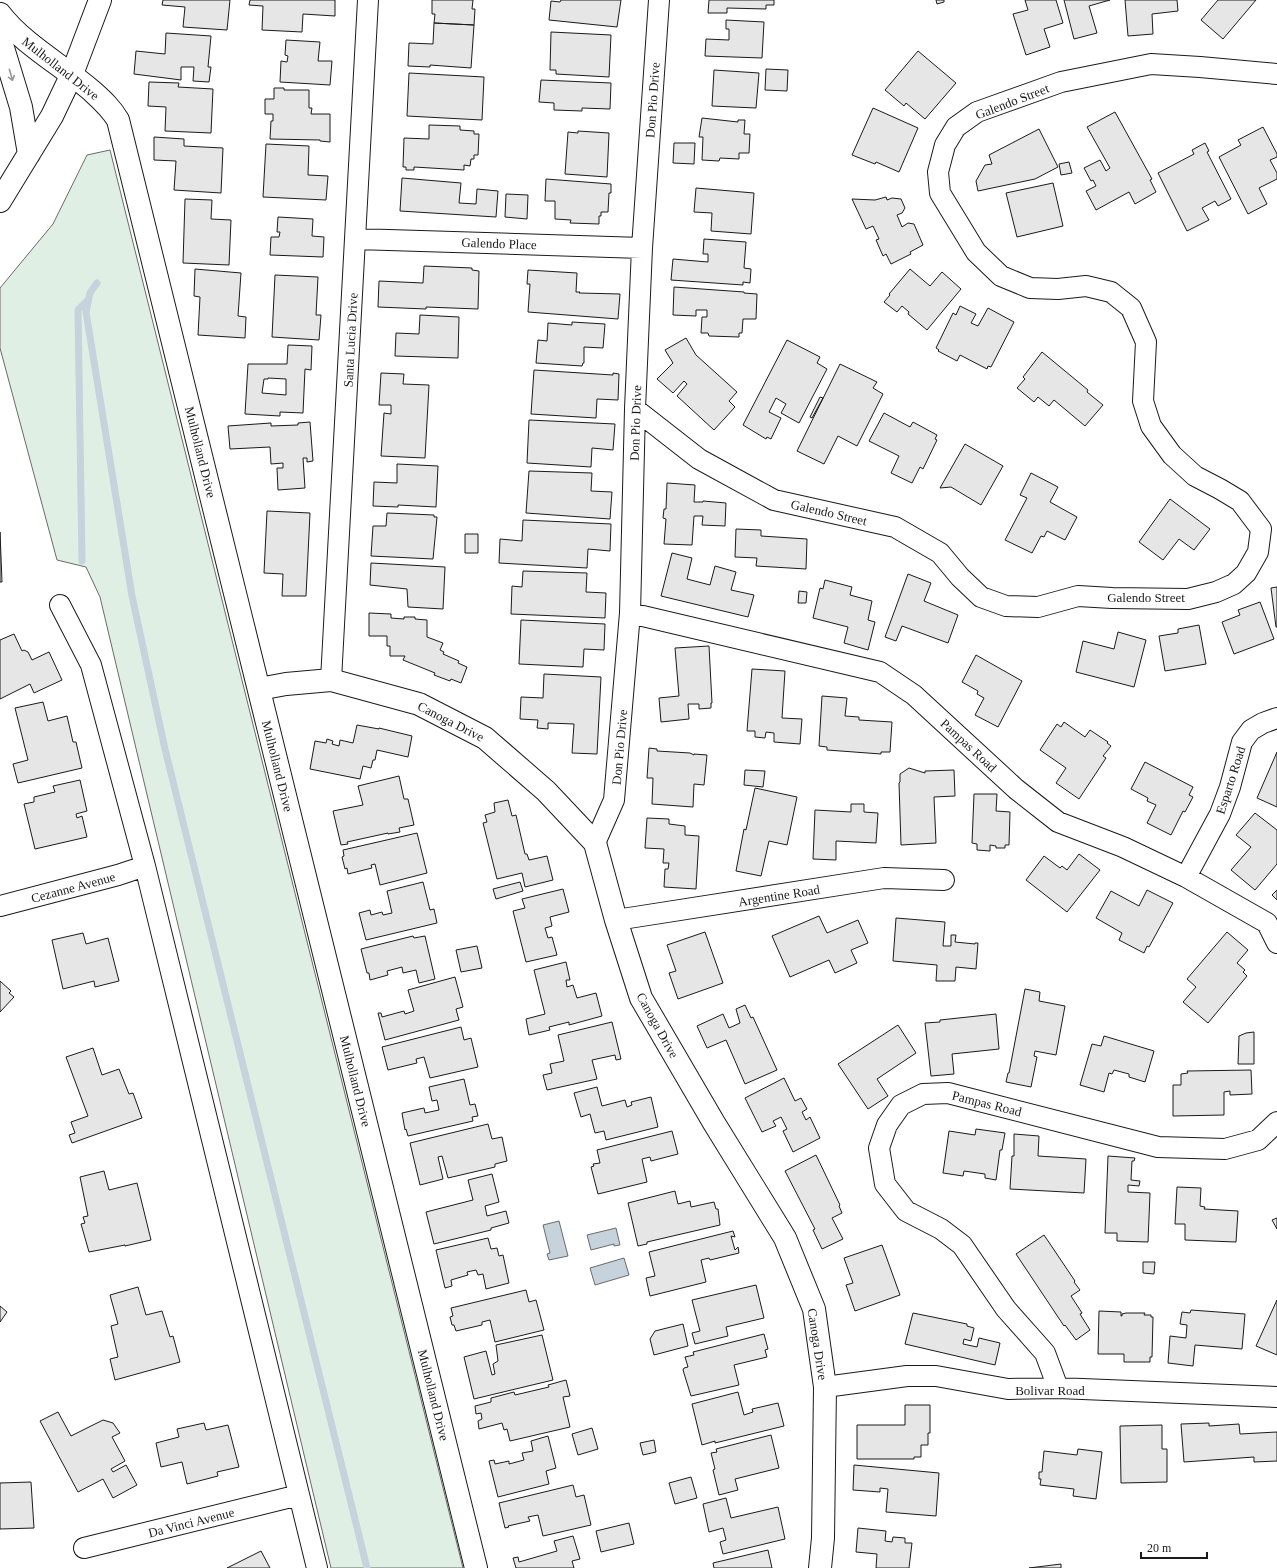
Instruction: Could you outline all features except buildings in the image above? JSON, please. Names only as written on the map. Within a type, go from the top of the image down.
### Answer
[{"type":"main road","points":[[0,201],[52,116],[72,74],[100,0]]},
{"type":"main road","name":"Mulholland Drive","points":[[0,14],[18,33],[72,74],[104,102],[113,111],[118,120],[476,1568]]},
{"type":"main road","points":[[0,38],[21,107],[29,154]]},
{"type":"main road","name":"Canoga Drive","points":[[259,689],[286,684],[331,680],[419,704],[485,738],[546,791],[595,842],[616,920],[640,998],[714,1123],[785,1238],[814,1309],[825,1387],[820,1568]]},
{"type":"street","name":"Santa Lucia Drive","points":[[331,680],[368,0]]},
{"type":"street","name":"Don Pio Drive","points":[[595,842],[614,800],[630,613],[635,409],[642,248],[659,0]]},
{"type":"street","name":"Galendo Street","points":[[635,409],[699,459],[774,500],[895,528],[940,553],[960,577],[981,597],[1006,606],[1038,607],[1078,596],[1188,599],[1216,592],[1234,584],[1246,573],[1269,529],[1240,501],[1195,476],[1172,455],[1151,426],[1143,401],[1146,342],[1131,308],[1111,292],[1086,286],[1058,289],[1030,288],[1001,276],[976,252],[940,193],[938,172],[945,145],[956,127],[977,112],[1061,82],[1151,64],[1277,74]]},
{"type":"street","name":"Galendo Place","points":[[356,239],[642,248]]},
{"type":"street","points":[[60,605],[91,665],[145,866],[317,1568]]},
{"type":"street","name":"Pampas Road","points":[[630,613],[880,672],[914,695],[1016,789],[1058,822],[1123,847],[1186,877],[1267,923],[1277,943]]},
{"type":"street","name":"Esparto Road","points":[[1186,877],[1220,814],[1230,787],[1242,742],[1251,730],[1277,718]]},
{"type":"street","name":"Cezanne Avenue","points":[[0,906],[118,875],[145,866]]},
{"type":"street","name":"Argentine Road","points":[[616,920],[884,878],[944,880]]},
{"type":"street","name":"Pampas Road","points":[[1058,1388],[1045,1353],[1006,1309],[962,1245],[941,1229],[906,1211],[885,1184],[878,1148],[887,1125],[901,1105],[923,1094],[948,1093],[1158,1148],[1225,1149],[1258,1140],[1277,1122]]},
{"type":"street","name":"Bolivar Road","points":[[825,1387],[907,1376],[936,1376],[1008,1389],[1058,1388],[1277,1397]]},
{"type":"street","name":"Da Vinci Avenue","points":[[84,1548],[299,1495]]},
{"type":"green space","points":[[110,150],[463,1568],[331,1568],[100,597],[86,567],[57,560],[0,348],[0,288],[53,224],[87,155]]},
{"type":"shaded area","points":[[559,1221],[568,1256],[549,1260],[547,1254],[550,1253],[543,1225]]},
{"type":"shaded area","points":[[616,1228],[620,1245],[614,1246],[614,1244],[591,1250],[587,1235]]},
{"type":"shaded area","points":[[624,1258],[629,1275],[595,1285],[590,1268]]},
{"type":"waterway","points":[[97,283],[90,293],[86,312],[132,596],[165,749],[367,1568]]},
{"type":"waterway","points":[[82,561],[78,310],[88,300]]}]
